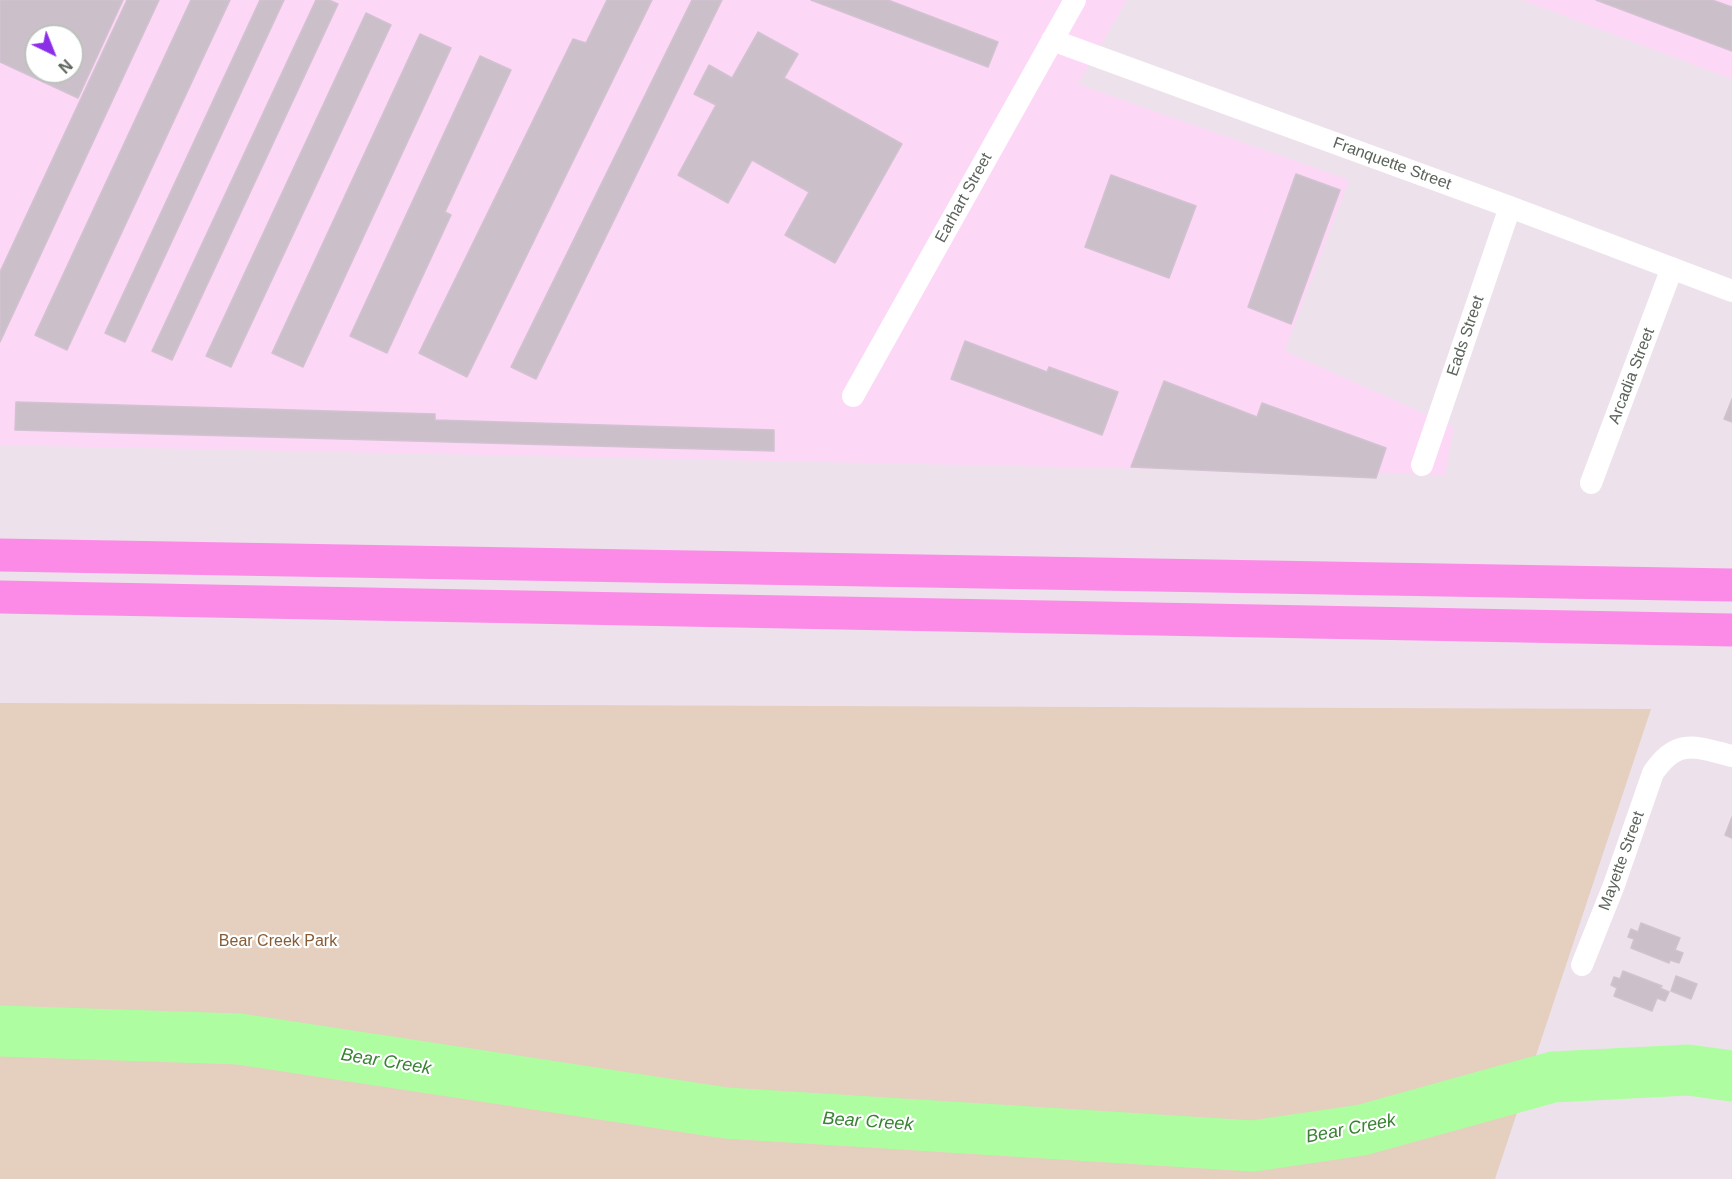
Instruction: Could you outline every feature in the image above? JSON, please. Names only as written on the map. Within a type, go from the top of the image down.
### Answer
[{"type":"highway","points":[[0,555],[1732,585]]},
{"type":"highway","points":[[0,597],[1732,630]]},
{"type":"street","name":"Earhart Street","points":[[853,396],[1075,0]]},
{"type":"street","name":"Franquette Street","points":[[1052,40],[1510,207],[1732,291]]},
{"type":"street","name":"Eads Street","points":[[1422,465],[1510,207]]},
{"type":"street","name":"Arcadia Street","points":[[1591,483],[1672,268]]},
{"type":"street","name":"Mayette Street","points":[[1582,965],[1614,885],[1653,773],[1664,758],[1679,748],[1698,747],[1732,756]]},
{"type":"shaded area","points":[[0,0],[1127,0],[1078,84],[1349,180],[1285,351],[1454,427],[1445,475],[0,445]]},
{"type":"shaded area","points":[[1522,0],[1732,0],[1732,79]]},
{"type":"green space","name":"Bear Creek Park","points":[[0,703],[1651,709],[1495,1179],[0,1179]]},
{"type":"building","points":[[0,0],[123,0],[78,98],[48,84],[84,84],[84,24],[24,24],[24,73],[0,62]]},
{"type":"building","points":[[127,0],[159,0],[0,342],[0,272]]},
{"type":"building","points":[[191,0],[230,0],[67,350],[35,335]]},
{"type":"building","points":[[260,0],[284,0],[125,342],[105,333]]},
{"type":"building","points":[[316,0],[329,0],[338,4],[172,360],[152,351]]},
{"type":"building","points":[[607,0],[652,0],[467,377],[419,353],[573,39],[586,43]]},
{"type":"building","points":[[692,0],[722,0],[536,379],[511,367]]},
{"type":"building","points":[[811,0],[888,0],[998,42],[988,67]]},
{"type":"building","points":[[1596,0],[1712,0],[1732,7],[1732,51]]},
{"type":"building","points":[[366,13],[391,25],[231,367],[206,356]]},
{"type":"building","points":[[758,32],[798,54],[784,78],[902,144],[835,263],[785,235],[809,192],[752,160],[728,203],[678,175],[716,105],[694,94],[709,65],[732,78]]},
{"type":"building","points":[[420,34],[451,48],[303,367],[272,353]]},
{"type":"building","points":[[480,56],[511,70],[445,212],[451,215],[387,353],[350,336]]},
{"type":"building","points":[[1296,174],[1340,190],[1291,324],[1248,307]]},
{"type":"building","points":[[1111,175],[1196,206],[1169,278],[1085,247]]},
{"type":"building","points":[[965,341],[1047,372],[1049,367],[1118,392],[1102,435],[951,379]]},
{"type":"building","points":[[1164,381],[1257,417],[1262,403],[1386,448],[1376,478],[1131,467]]},
{"type":"building","points":[[1732,399],[1732,422],[1724,419]]},
{"type":"building","points":[[16,402],[435,414],[435,420],[774,430],[774,451],[15,430]]},
{"type":"building","points":[[1732,817],[1732,838],[1725,835]]},
{"type":"building","points":[[1641,923],[1680,938],[1675,950],[1683,953],[1679,963],[1670,960],[1669,963],[1631,948],[1634,939],[1628,937],[1631,929],[1638,932]]},
{"type":"building","points":[[1623,971],[1662,986],[1660,988],[1669,992],[1665,1001],[1657,998],[1652,1011],[1614,996],[1617,988],[1611,985],[1614,977],[1620,979]]},
{"type":"building","points":[[1676,976],[1697,984],[1691,999],[1671,991]]},
{"type":"waterway","name":"Bear Creek","points":[[0,1031],[239,1039],[726,1113],[1253,1146],[1362,1130],[1553,1077],[1688,1070],[1732,1076]]}]
